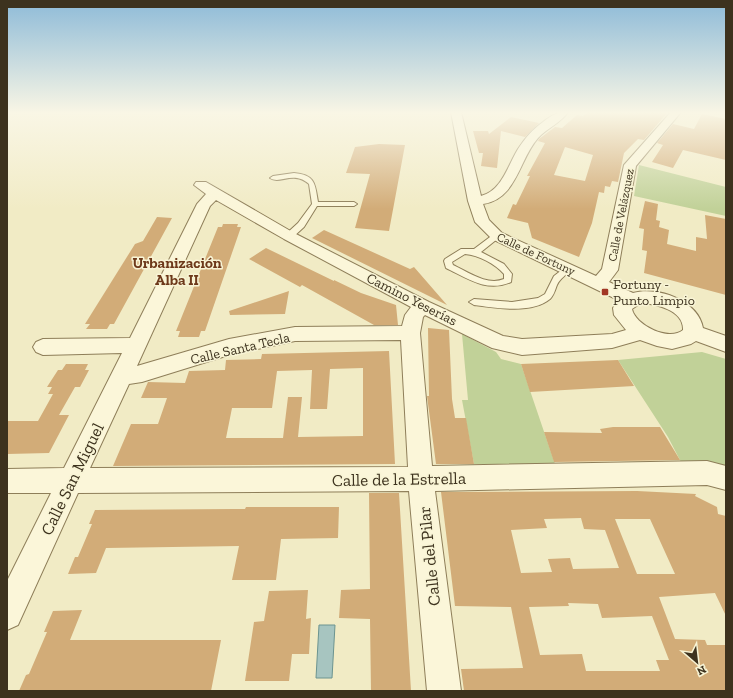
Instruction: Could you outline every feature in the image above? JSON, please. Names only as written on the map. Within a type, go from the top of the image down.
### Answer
[{"type":"street","name":"Calle de Fortuny","points":[[463,145],[475,201],[482,222],[497,236],[631,299]]},
{"type":"street","points":[[475,201],[483,201],[490,198],[505,184],[527,145]]},
{"type":"street","name":"Calle de Velázquez","points":[[599,283],[610,270],[630,165],[648,145]]},
{"type":"street","name":"Camino Yeserías","points":[[208,189],[289,236],[423,306],[499,343],[516,347],[612,341],[630,337],[638,330]]},
{"type":"street","name":"Calle San Miguel","points":[[7,614],[204,204],[208,189]]},
{"type":"street","points":[[650,297],[672,304],[689,317],[693,325],[693,332],[689,337],[682,341],[672,342],[660,341],[638,330],[625,316],[623,309],[626,303],[631,299],[650,297]]},
{"type":"street","name":"Calle del Pilar","points":[[423,306],[414,315],[410,333],[421,479],[444,691]]},
{"type":"street","points":[[693,332],[726,344]]},
{"type":"street","name":"Calle Santa Tecla","points":[[121,376],[142,374],[230,347],[296,334],[410,333]]},
{"type":"street","points":[[44,347],[136,345]]},
{"type":"street","name":"Calle de la Estrella","points":[[7,481],[421,479],[707,472],[726,478]]},
{"type":"lane","points":[[273,178],[294,175],[304,176],[312,183],[315,204],[301,225],[289,236]]},
{"type":"lane","points":[[315,204],[354,204]]},
{"type":"lane","points":[[476,252],[501,266],[508,274],[508,280],[502,284],[491,285],[449,266],[448,261],[464,251],[476,252],[497,236]]},
{"type":"lane","points":[[474,302],[497,305],[523,305],[541,301],[549,295],[553,282],[567,269]]},
{"type":"green space","points":[[639,165],[726,187],[726,216],[634,196]]},
{"type":"green space","points":[[462,334],[496,352],[501,359],[521,364],[555,464],[474,464],[462,400],[468,400]]},
{"type":"green space","points":[[702,352],[726,359],[726,468],[681,462],[668,437],[618,360]]},
{"type":"water","points":[[319,625],[335,625],[332,678],[316,678]]},
{"type":"building","points":[[374,145],[405,145],[389,231],[355,228],[370,174],[346,173],[355,147]]},
{"type":"building","points":[[477,145],[500,145],[497,168],[481,166],[483,153],[479,153]]},
{"type":"building","points":[[544,145],[632,145],[624,153],[618,182],[612,181],[610,187],[605,186],[604,193],[599,192],[592,223],[579,257],[532,238],[528,223],[507,218],[513,204],[516,205],[530,176],[527,176]],"holes":[[[565,147],[593,155],[585,181],[554,175]]]},
{"type":"building","points":[[662,145],[726,145],[726,160],[683,150],[673,168],[652,162],[663,145]]},
{"type":"building","points":[[645,201],[658,204],[656,220],[660,221],[659,227],[669,230],[667,244],[696,251],[696,237],[707,239],[705,215],[726,219],[726,295],[644,273],[647,251],[642,250],[644,229],[639,228]]},
{"type":"building","points":[[157,217],[172,218],[114,324],[110,324],[107,329],[86,329],[90,324],[85,324],[135,244],[143,241]]},
{"type":"building","points":[[223,224],[238,224],[237,227],[241,227],[205,331],[201,331],[199,337],[178,337],[180,331],[176,331],[218,227],[222,227]]},
{"type":"building","points":[[324,230],[410,269],[414,267],[447,305],[312,238]]},
{"type":"building","points":[[266,248],[361,293],[396,305],[398,325],[374,325],[302,285],[300,287],[249,259]]},
{"type":"building","points":[[289,291],[285,314],[230,315],[229,311]]},
{"type":"building","points":[[428,328],[449,330],[452,399],[455,418],[466,418],[474,464],[436,464],[427,396],[429,396]]},
{"type":"building","points":[[389,351],[395,464],[113,466],[131,424],[158,424],[167,398],[141,398],[148,382],[185,383],[189,371],[225,370],[226,360],[261,359],[262,354]],"holes":[[[363,368],[363,436],[298,437],[302,397],[288,397],[283,438],[226,438],[232,408],[272,408],[277,371],[312,370],[310,409],[327,409],[330,369]]]},
{"type":"building","points":[[618,360],[634,386],[530,392],[521,364]]},
{"type":"building","points":[[66,364],[88,364],[85,370],[89,370],[80,387],[75,387],[59,415],[69,415],[49,453],[7,454],[7,421],[38,421],[53,394],[48,394],[52,387],[47,387],[58,370],[62,370]]},
{"type":"building","points":[[613,427],[660,427],[680,460],[554,462],[544,432],[602,433],[600,429]]},
{"type":"building","points":[[637,491],[696,494],[695,496],[717,507],[718,514],[726,516],[726,616],[715,593],[659,597],[675,639],[705,640],[707,645],[726,645],[726,691],[464,691],[461,669],[523,668],[511,607],[455,606],[441,492]],"holes":[[[581,518],[584,529],[605,530],[619,568],[573,569],[570,558],[548,559],[552,572],[521,573],[511,530],[547,528],[544,519]],[[615,519],[650,519],[675,574],[637,574]],[[568,603],[598,604],[602,618],[652,616],[669,660],[656,660],[660,671],[586,671],[582,654],[540,655],[529,607],[569,606]]]},
{"type":"building","points":[[369,493],[399,493],[411,691],[371,691],[370,619],[339,618],[341,590],[370,589]]},
{"type":"building","points":[[246,507],[339,507],[338,538],[281,539],[276,580],[232,580],[239,546],[106,548],[96,573],[68,574],[75,557],[78,557],[92,524],[89,524],[95,510],[245,509]]},
{"type":"building","points":[[308,590],[306,619],[311,618],[309,654],[292,654],[289,681],[245,681],[254,622],[264,621],[269,591]]},
{"type":"building","points":[[82,610],[70,640],[221,640],[211,691],[19,691],[26,675],[29,674],[47,632],[44,632],[53,611]]},
{"type":"place","name":"Fortuny - Punto Limpio","points":[[605,292]]},
{"type":"district","name":"Urbanización Alba II","points":[[177,272]]}]
